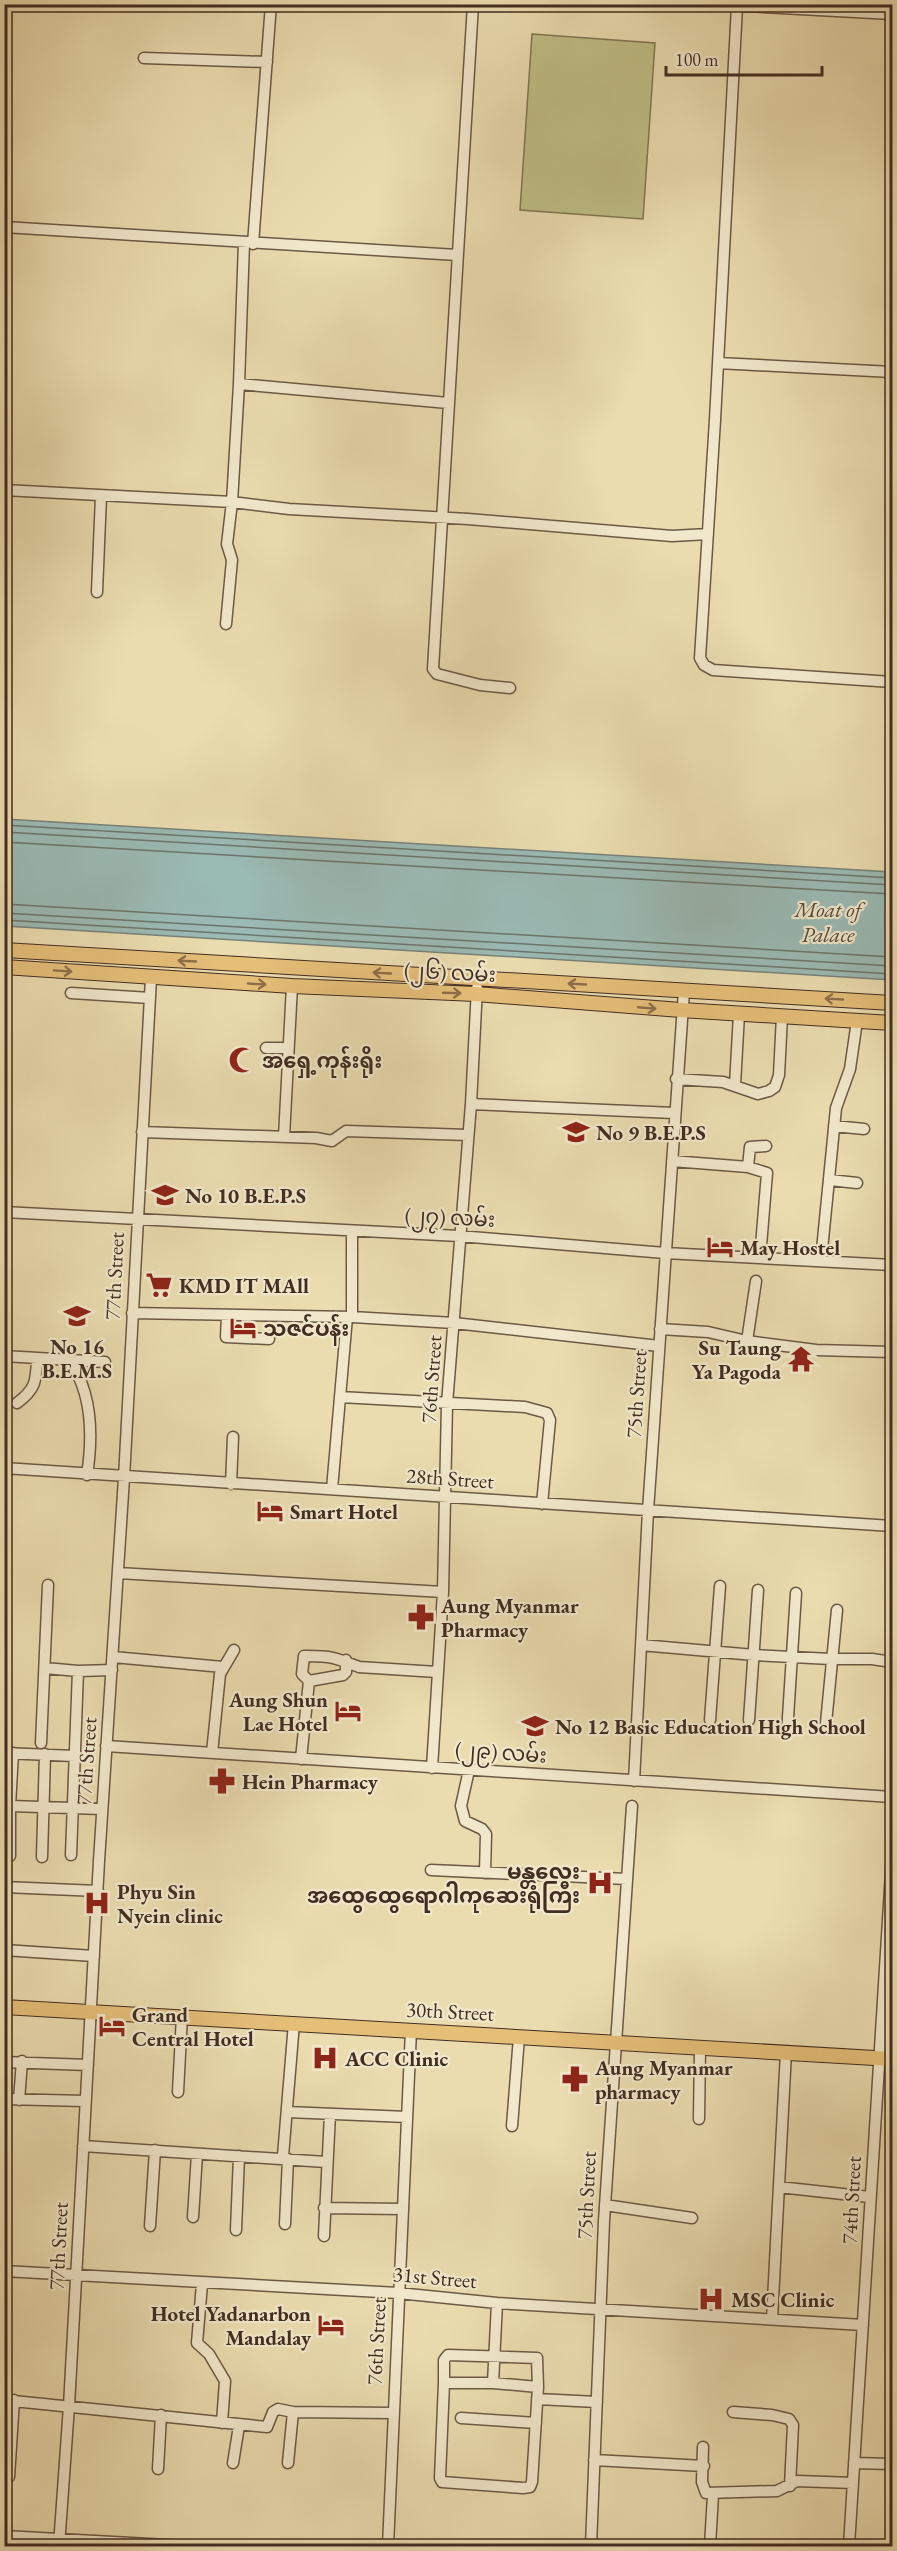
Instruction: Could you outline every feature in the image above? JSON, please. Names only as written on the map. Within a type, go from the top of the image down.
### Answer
[{"type":"main road","name":"(၂၆) လမ်း","points":[[4,950],[892,1003]]},
{"type":"main road","name":"(၂၆) လမ်း","points":[[4,967],[151,978],[476,994],[892,1023]]},
{"type":"main road","name":"30th Street","points":[[4,2007],[886,2059]]},
{"type":"street","points":[[226,624],[232,560],[227,544],[232,502],[248,244],[271,4]]},
{"type":"street","points":[[473,4],[433,669],[437,674],[480,685],[510,688]]},
{"type":"street","points":[[709,4],[892,14]]},
{"type":"street","points":[[737,6],[708,534],[699,655],[701,662],[708,669],[892,682]]},
{"type":"street","points":[[144,58],[267,62]]},
{"type":"street","points":[[4,226],[248,244],[457,255]]},
{"type":"street","points":[[718,363],[892,372]]},
{"type":"street","points":[[239,384],[448,403]]},
{"type":"street","points":[[4,490],[232,502],[288,509],[459,519],[672,536],[708,534]]},
{"type":"street","points":[[97,592],[101,496]]},
{"type":"street","name":"77th Street","points":[[59,2543],[124,1478],[136,1218],[151,978]]},
{"type":"street","name":"76th Street","points":[[432,1768],[443,1592],[447,1404],[471,1104],[477,978]]},
{"type":"street","points":[[284,1137],[292,986]]},
{"type":"street","name":"75th Street","points":[[634,1780],[648,1511],[676,1079],[684,990]]},
{"type":"street","points":[[72,993],[150,998]]},
{"type":"street","points":[[735,1085],[739,1014]]},
{"type":"street","points":[[676,1079],[735,1085],[744,1091],[758,1094],[775,1087],[779,1076],[782,1016]]},
{"type":"street","points":[[821,1260],[836,1108],[850,1070],[857,1021]]},
{"type":"street","points":[[266,1048],[288,1048]]},
{"type":"street","points":[[471,1104],[674,1113]]},
{"type":"street","points":[[834,1126],[864,1129]]},
{"type":"street","points":[[142,1132],[316,1138],[332,1141],[346,1131],[468,1135]]},
{"type":"street","points":[[748,1167],[750,1147],[766,1146]]},
{"type":"street","points":[[672,1161],[748,1167],[767,1173],[760,1258]]},
{"type":"street","points":[[830,1180],[857,1183]]},
{"type":"street","name":"(၂၇) လမ်း","points":[[4,1212],[459,1236],[665,1253],[892,1264]]},
{"type":"street","points":[[332,1489],[350,1317],[352,1232]]},
{"type":"street","points":[[747,1341],[756,1281]]},
{"type":"street","points":[[132,1313],[350,1317],[454,1323],[659,1346]]},
{"type":"street","points":[[227,1315],[226,1337],[269,1339]]},
{"type":"street","points":[[660,1329],[708,1332],[747,1341],[816,1350],[892,1352]]},
{"type":"street","points":[[4,1356],[105,1362]]},
{"type":"street","points":[[17,1403],[29,1394],[36,1381],[37,1359]]},
{"type":"street","points":[[69,1360],[84,1383],[90,1423],[87,1475]]},
{"type":"street","points":[[340,1397],[525,1407],[547,1413],[550,1420],[542,1504]]},
{"type":"street","points":[[231,1484],[233,1437]]},
{"type":"street","name":"28th Street","points":[[4,1468],[124,1478],[332,1489],[892,1526]]},
{"type":"street","points":[[118,1573],[443,1592]]},
{"type":"street","points":[[41,1743],[48,1585]]},
{"type":"street","points":[[711,1720],[720,1586]]},
{"type":"street","points":[[749,1720],[758,1590]]},
{"type":"street","points":[[787,1732],[796,1593]]},
{"type":"street","points":[[826,1723],[837,1610]]},
{"type":"street","points":[[641,1645],[754,1655],[872,1659],[892,1662]]},
{"type":"street","points":[[212,1753],[218,1682],[223,1666],[234,1650]]},
{"type":"street","points":[[309,1681],[302,1674],[304,1656],[331,1656],[359,1667],[437,1672]]},
{"type":"street","points":[[113,1657],[223,1666]]},
{"type":"street","points":[[309,1681],[346,1674],[346,1660]]},
{"type":"street","points":[[45,1668],[78,1671],[112,1670]]},
{"type":"street","points":[[71,1855],[78,1671]]},
{"type":"street","points":[[301,1759],[309,1681]]},
{"type":"street","name":"(၂၉) လမ်း","points":[[106,1746],[892,1797]]},
{"type":"street","points":[[10,1856],[9,1753],[74,1756]]},
{"type":"street","points":[[42,1857],[45,1754]]},
{"type":"street","points":[[469,1770],[461,1814],[465,1821],[482,1829],[486,1834],[485,1873]]},
{"type":"street","points":[[10,1806],[102,1809]]},
{"type":"street","name":"75th Street","points":[[591,2547],[601,2308],[598,2221],[605,2205],[632,1806]]},
{"type":"street","name":"74th Street","points":[[849,2547],[870,2197],[886,2059],[892,1856]]},
{"type":"street","points":[[431,1870],[627,1879]]},
{"type":"street","points":[[4,1887],[98,1891]]},
{"type":"street","points":[[4,1950],[94,1956]]},
{"type":"street","points":[[178,2092],[182,2016]]},
{"type":"street","points":[[285,2224],[283,2156],[294,2023]]},
{"type":"street","name":"76th Street","points":[[388,2547],[392,2413],[411,2030]]},
{"type":"street","points":[[512,2126],[519,2037]]},
{"type":"street","points":[[699,2119],[700,2049]]},
{"type":"street","points":[[772,2319],[786,2052]]},
{"type":"street","points":[[19,2100],[22,2061]]},
{"type":"street","points":[[4,2062],[88,2065]]},
{"type":"street","points":[[4,2099],[86,2101]]},
{"type":"street","points":[[287,2112],[407,2117]]},
{"type":"street","points":[[324,2236],[330,2114]]},
{"type":"street","points":[[83,2146],[326,2162]]},
{"type":"street","points":[[150,2226],[155,2150]]},
{"type":"street","points":[[193,2217],[197,2154]]},
{"type":"street","points":[[236,2230],[239,2156]]},
{"type":"street","points":[[779,2187],[870,2197]]},
{"type":"street","points":[[605,2205],[692,2218]]},
{"type":"street","points":[[324,2208],[402,2209]]},
{"type":"street","name":"31st Street","points":[[4,2271],[76,2277],[398,2293],[497,2303],[863,2325]]},
{"type":"street","points":[[202,2284],[197,2343],[209,2354],[225,2380],[222,2423]]},
{"type":"street","points":[[493,2383],[497,2303]]},
{"type":"street","points":[[495,2355],[537,2358],[538,2393],[530,2487],[442,2482],[440,2478],[444,2383],[445,2356],[495,2355]]},
{"type":"street","points":[[444,2383],[493,2383],[597,2402]]},
{"type":"street","points":[[4,2480],[9,2477],[9,2400],[161,2415],[239,2426],[267,2427],[275,2410],[392,2413]]},
{"type":"street","points":[[288,2463],[293,2412]]},
{"type":"street","points":[[734,2412],[772,2415],[789,2419],[793,2425],[790,2486]]},
{"type":"street","points":[[158,2469],[161,2415]]},
{"type":"street","points":[[461,2418],[536,2423]]},
{"type":"street","points":[[234,2463],[239,2426]]},
{"type":"street","points":[[703,2447],[702,2488],[706,2493],[713,2495],[777,2491],[797,2481],[853,2483]]},
{"type":"street","points":[[594,2460],[704,2466]]},
{"type":"street","points":[[854,2463],[892,2464]]},
{"type":"street","points":[[710,2547],[713,2495]]},
{"type":"street","points":[[4,2536],[59,2543],[186,2547]]},
{"type":"shaded area","points":[[532,34],[655,43],[643,219],[520,210]]},
{"type":"water","name":"Moat of Palace","points":[[4,819],[892,872],[892,980],[5,926]]},
{"type":"place","name":"အရှေ့ကုန်းရိုး","points":[[242,1060]]},
{"type":"place","name":"No 9 B.E.P.S","points":[[576,1132]]},
{"type":"place","name":"No 10 B.E.P.S","points":[[165,1195]]},
{"type":"place","name":"May Hostel","points":[[720,1247]]},
{"type":"place","name":"KMD IT MAll","points":[[159,1285]]},
{"type":"place","name":"No 16 B.E.M.S","points":[[77,1316]]},
{"type":"place","name":"သဇင်ပန်း","points":[[243,1328]]},
{"type":"place","name":"Su Taung Ya Pagoda","points":[[801,1359]]},
{"type":"place","name":"Smart Hotel","points":[[270,1511]]},
{"type":"place","name":"Aung Myanmar Pharmacy","points":[[421,1617]]},
{"type":"place","name":"Aung Shun Lae Hotel","points":[[348,1711]]},
{"type":"place","name":"No 12 Basic Education High School","points":[[535,1726]]},
{"type":"place","name":"Hein Pharmacy","points":[[222,1781]]},
{"type":"place","name":"မန္တလေး အထွေထွေရောဂါကုဆေးရုံကြီး","points":[[600,1883]]},
{"type":"place","name":"Phyu Sin Nyein clinic","points":[[97,1903]]},
{"type":"place","name":"Grand Central Hotel","points":[[112,2026]]},
{"type":"place","name":"ACC Clinic","points":[[325,2058]]},
{"type":"place","name":"Aung Myanmar pharmacy","points":[[575,2079]]},
{"type":"place","name":"MSC Clinic","points":[[711,2299]]},
{"type":"place","name":"Hotel Yadanarbon Mandalay","points":[[331,2325]]}]
